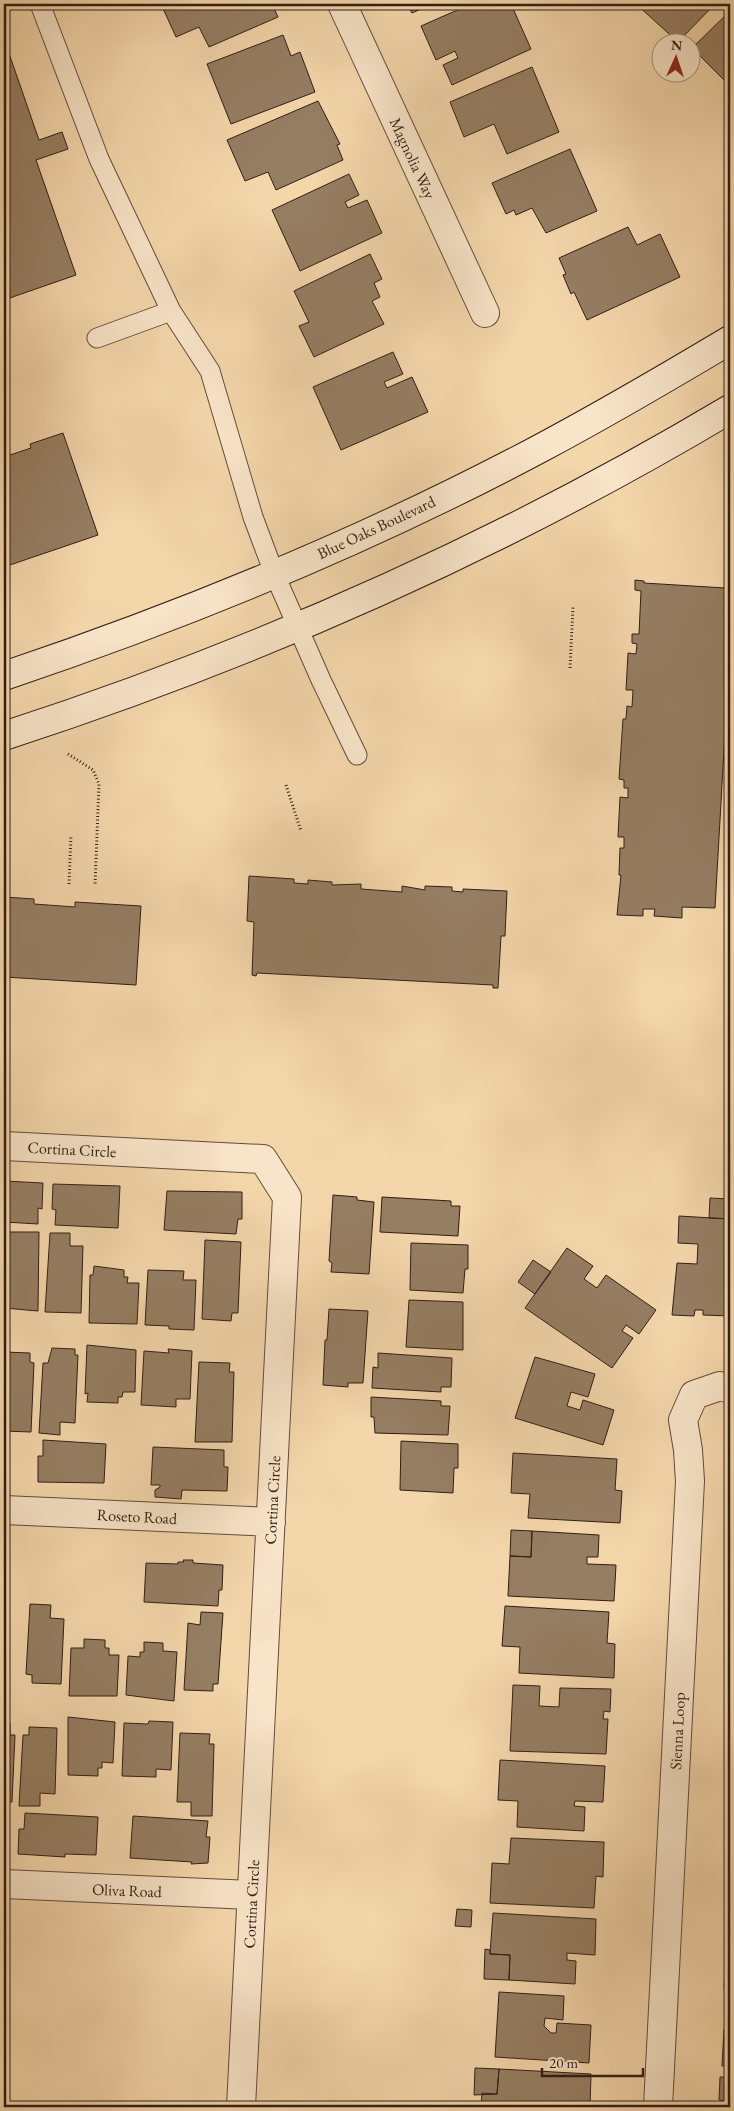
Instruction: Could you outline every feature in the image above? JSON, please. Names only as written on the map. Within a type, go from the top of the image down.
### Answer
[{"type":"street","name":"Magnolia Way","points":[[342,4],[485,313]]},
{"type":"street","name":"Blue Oaks Boulevard","points":[[4,676],[128,632],[274,573],[424,505],[541,448],[730,340]]},
{"type":"street","points":[[4,736],[146,688],[298,626],[456,555],[550,508],[676,441],[730,409]]},
{"type":"street","name":"Cortina Circle","points":[[4,1146],[264,1159],[287,1197],[264,1692],[251,1895],[241,2107]]},
{"type":"street","name":"Sienna Loop","points":[[658,2107],[690,1481],[688,1450],[683,1420],[694,1396],[720,1386],[730,1389]]},
{"type":"street","name":"Roseto Road","points":[[4,1510],[271,1522]]},
{"type":"street","name":"Oliva Road","points":[[4,1884],[251,1895]]},
{"type":"lane","points":[[40,4],[99,159],[171,312],[210,371],[253,517],[274,573],[357,754]]},
{"type":"lane","points":[[97,338],[171,312]]},
{"type":"path","points":[[570,668],[573,607]]},
{"type":"path","points":[[68,754],[93,770],[99,784],[95,885]]},
{"type":"path","points":[[286,785],[301,831]]},
{"type":"path","points":[[69,884],[71,835]]},
{"type":"building","points":[[161,4],[272,4],[278,17],[209,47],[199,27],[176,37]]},
{"type":"building","points":[[407,4],[432,4],[412,13]]},
{"type":"building","points":[[471,4],[511,4],[531,49],[452,85],[443,65],[458,58],[455,51],[436,60],[421,26]]},
{"type":"building","points":[[636,4],[715,4],[688,32],[667,32]]},
{"type":"building","points":[[730,11],[730,86],[702,58],[702,38]]},
{"type":"building","points":[[283,35],[291,56],[300,52],[315,92],[231,124],[207,64]]},
{"type":"building","points":[[4,39],[39,140],[62,132],[68,149],[36,160],[76,275],[4,300]]},
{"type":"building","points":[[532,67],[559,132],[507,154],[494,124],[464,137],[450,102]]},
{"type":"building","points":[[318,101],[340,144],[337,145],[343,160],[276,190],[268,172],[245,181],[227,140]]},
{"type":"building","points":[[570,149],[597,211],[546,233],[532,208],[516,215],[514,210],[506,214],[492,183]]},
{"type":"building","points":[[349,174],[359,195],[345,202],[348,208],[367,200],[382,233],[300,271],[272,210]]},
{"type":"building","points":[[628,227],[637,245],[660,234],[680,277],[587,320],[574,292],[571,294],[563,275],[566,274],[559,258]]},
{"type":"building","points":[[370,254],[382,279],[374,283],[380,297],[372,301],[384,324],[314,357],[299,326],[309,322],[294,291]]},
{"type":"building","points":[[393,352],[403,374],[384,382],[387,388],[412,377],[428,412],[341,450],[313,387]]},
{"type":"building","points":[[63,433],[98,535],[4,567],[4,457],[31,448],[30,444]]},
{"type":"building","points":[[635,580],[644,581],[644,583],[725,588],[726,584],[730,585],[730,644],[715,908],[682,907],[682,918],[654,916],[655,909],[643,909],[643,916],[617,915],[621,875],[619,875],[620,848],[624,848],[624,837],[618,837],[620,797],[628,798],[628,788],[624,788],[624,780],[619,779],[623,719],[626,719],[627,706],[632,707],[633,690],[626,690],[628,653],[636,654],[637,644],[632,643],[632,634],[639,634],[641,591],[635,590]]},
{"type":"building","points":[[249,876],[294,879],[294,883],[308,884],[308,880],[332,882],[332,885],[361,884],[361,889],[402,892],[402,886],[425,890],[425,886],[452,887],[452,891],[463,892],[463,889],[507,891],[505,936],[501,936],[498,988],[493,988],[493,985],[257,973],[256,976],[252,975],[254,922],[247,921]]},
{"type":"building","points":[[4,897],[34,899],[34,904],[75,907],[75,902],[141,906],[136,985],[4,977]]},
{"type":"building","points":[[4,1181],[43,1183],[42,1209],[38,1208],[38,1224],[4,1222]]},
{"type":"building","points":[[53,1184],[120,1186],[118,1228],[55,1225],[56,1210],[52,1209]]},
{"type":"building","points":[[167,1191],[242,1192],[242,1219],[238,1219],[236,1234],[164,1230]]},
{"type":"building","points":[[333,1195],[357,1197],[357,1200],[374,1202],[369,1274],[331,1272],[332,1263],[329,1261]]},
{"type":"building","points":[[382,1197],[451,1201],[451,1206],[460,1206],[458,1236],[380,1232]]},
{"type":"building","points":[[710,1198],[730,1199],[730,1219],[709,1218]]},
{"type":"building","points":[[679,1216],[730,1219],[730,1316],[703,1315],[703,1310],[695,1310],[694,1316],[672,1315],[677,1263],[697,1264],[698,1244],[678,1243]]},
{"type":"building","points":[[6,1232],[39,1232],[38,1311],[4,1308]]},
{"type":"building","points":[[50,1233],[70,1233],[70,1246],[83,1246],[81,1313],[45,1312]]},
{"type":"building","points":[[205,1240],[241,1242],[238,1313],[232,1313],[231,1321],[202,1319]]},
{"type":"building","points":[[411,1243],[468,1245],[468,1269],[465,1269],[463,1293],[410,1290]]},
{"type":"building","points":[[567,1248],[593,1266],[584,1279],[597,1288],[606,1275],[656,1310],[639,1334],[626,1325],[622,1331],[633,1338],[612,1368],[525,1308]]},
{"type":"building","points":[[533,1260],[551,1272],[535,1294],[518,1282]]},
{"type":"building","points":[[94,1266],[124,1270],[124,1277],[128,1277],[127,1283],[139,1283],[137,1324],[89,1323],[90,1275],[93,1275]]},
{"type":"building","points":[[148,1270],[184,1271],[183,1280],[196,1280],[194,1330],[169,1329],[169,1326],[145,1325]]},
{"type":"building","points":[[409,1300],[463,1302],[463,1350],[406,1347]]},
{"type":"building","points":[[329,1309],[368,1311],[363,1383],[348,1383],[348,1387],[323,1385],[325,1340],[327,1340]]},
{"type":"building","points":[[87,1345],[136,1350],[135,1392],[123,1392],[122,1397],[118,1397],[118,1403],[87,1402],[88,1393],[85,1394]]},
{"type":"building","points":[[52,1348],[75,1349],[75,1355],[78,1355],[75,1423],[60,1422],[60,1435],[39,1433],[43,1363],[48,1363]]},
{"type":"building","points":[[168,1349],[192,1351],[190,1399],[176,1399],[176,1407],[141,1405],[144,1351],[169,1353]]},
{"type":"building","points":[[4,1352],[30,1353],[30,1362],[34,1363],[31,1432],[4,1431]]},
{"type":"building","points":[[378,1353],[452,1358],[451,1387],[441,1387],[441,1392],[372,1388],[373,1367],[378,1368]]},
{"type":"building","points":[[535,1357],[595,1374],[588,1397],[571,1392],[567,1406],[580,1410],[583,1400],[614,1410],[603,1445],[515,1418]]},
{"type":"building","points":[[199,1362],[230,1363],[229,1372],[234,1372],[232,1442],[195,1442]]},
{"type":"building","points":[[371,1397],[441,1401],[441,1406],[450,1406],[448,1435],[375,1433],[374,1417],[371,1417]]},
{"type":"building","points":[[43,1440],[106,1444],[104,1483],[38,1482],[38,1456],[43,1456]]},
{"type":"building","points":[[401,1441],[458,1444],[458,1468],[454,1468],[453,1493],[400,1490]]},
{"type":"building","points":[[153,1447],[224,1450],[224,1467],[228,1467],[227,1491],[182,1490],[181,1499],[155,1497],[155,1490],[160,1485],[151,1485]]},
{"type":"building","points":[[513,1453],[617,1459],[615,1490],[622,1491],[620,1523],[528,1518],[530,1494],[511,1493]]},
{"type":"building","points":[[511,1530],[532,1531],[531,1557],[510,1556]]},
{"type":"building","points":[[532,1531],[599,1535],[598,1557],[587,1557],[587,1564],[616,1565],[614,1601],[508,1596],[510,1556],[531,1557]]},
{"type":"building","points":[[183,1560],[193,1560],[193,1563],[223,1565],[222,1590],[219,1590],[218,1606],[144,1602],[146,1563],[178,1564],[178,1562],[184,1562]]},
{"type":"building","points":[[30,1604],[51,1605],[50,1618],[64,1619],[61,1684],[32,1683],[32,1675],[26,1674]]},
{"type":"building","points":[[505,1606],[609,1612],[607,1643],[615,1644],[614,1678],[519,1673],[520,1647],[502,1646]]},
{"type":"building","points":[[201,1612],[223,1613],[218,1684],[213,1684],[213,1691],[184,1690],[188,1623],[200,1625]]},
{"type":"building","points":[[84,1639],[105,1640],[105,1648],[109,1648],[109,1655],[119,1655],[117,1696],[69,1696],[71,1648],[84,1648]]},
{"type":"building","points":[[144,1642],[163,1643],[163,1651],[177,1652],[174,1701],[126,1695],[128,1656],[140,1657],[140,1652],[144,1652]]},
{"type":"building","points":[[513,1685],[540,1686],[539,1706],[559,1707],[560,1688],[611,1689],[610,1712],[604,1711],[603,1719],[608,1719],[606,1754],[510,1751]]},
{"type":"building","points":[[68,1717],[115,1722],[113,1763],[102,1762],[102,1768],[98,1768],[98,1776],[68,1775]]},
{"type":"building","points":[[149,1721],[173,1722],[171,1770],[156,1769],[156,1777],[122,1776],[124,1723],[148,1724]]},
{"type":"building","points":[[4,1723],[10,1723],[10,1735],[15,1735],[12,1802],[4,1802]]},
{"type":"building","points":[[29,1727],[57,1728],[55,1794],[40,1793],[40,1806],[19,1806],[23,1735],[29,1735]]},
{"type":"building","points":[[180,1733],[210,1734],[209,1744],[214,1744],[212,1816],[191,1816],[191,1802],[177,1802]]},
{"type":"building","points":[[500,1760],[605,1766],[603,1802],[575,1801],[574,1806],[585,1807],[584,1831],[517,1827],[518,1801],[498,1800]]},
{"type":"building","points":[[4,1812],[6,1812],[6,1827],[9,1827],[8,1852],[4,1852]]},
{"type":"building","points":[[25,1813],[98,1817],[96,1855],[65,1854],[65,1857],[18,1854],[19,1829],[24,1829]]},
{"type":"building","points":[[133,1816],[208,1821],[206,1837],[210,1837],[208,1863],[191,1864],[192,1862],[130,1858]]},
{"type":"building","points":[[511,1838],[604,1842],[603,1877],[596,1876],[594,1908],[490,1903],[492,1863],[509,1864]]},
{"type":"building","points":[[727,1889],[730,1889],[730,1912],[726,1912]]},
{"type":"building","points":[[457,1909],[472,1910],[471,1927],[455,1926]]},
{"type":"building","points":[[493,1913],[596,1919],[595,1955],[567,1953],[567,1960],[576,1961],[575,1984],[509,1980],[510,1955],[490,1954]]},
{"type":"building","points":[[485,1949],[490,1950],[490,1954],[510,1955],[509,1980],[484,1979]]},
{"type":"building","points":[[726,1954],[730,1954],[730,1989],[724,1988]]},
{"type":"building","points":[[499,1992],[564,1996],[563,2020],[545,2018],[544,2026],[551,2033],[556,2033],[557,2023],[591,2025],[589,2063],[495,2057]]},
{"type":"building","points":[[724,2029],[730,2029],[730,2066],[722,2066]]},
{"type":"building","points":[[475,2068],[499,2069],[497,2094],[474,2095]]},
{"type":"building","points":[[499,2069],[591,2074],[590,2107],[481,2107],[482,2093],[497,2094]]},
{"type":"building","points":[[720,2077],[730,2077],[730,2107],[726,2107],[726,2101],[719,2100]]}]
